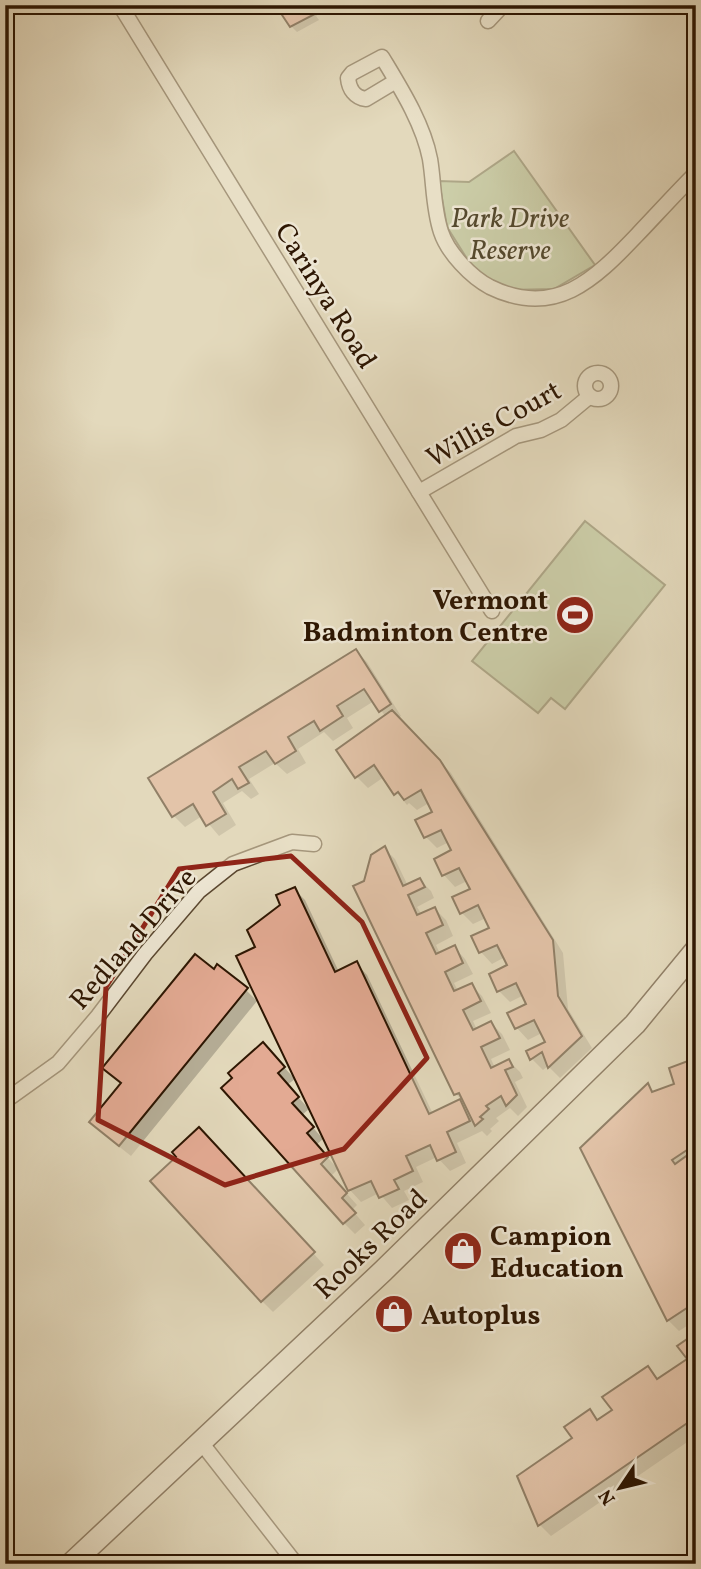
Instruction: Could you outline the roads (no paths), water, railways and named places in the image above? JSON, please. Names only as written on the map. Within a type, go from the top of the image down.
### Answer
[{"type":"street","name":"Carinya Road","points":[[120,5],[492,611]]},
{"type":"street","points":[[488,21],[503,5]]},
{"type":"street","points":[[396,81],[421,132],[429,156],[436,215],[442,236],[468,270],[482,283],[503,293],[524,299],[562,295],[590,281],[696,173]]},
{"type":"street","name":"Willis Court","points":[[419,492],[516,436],[541,430],[561,420],[590,396]]},
{"type":"street","name":"Redland Drive","points":[[5,1101],[58,1063],[199,891],[233,864],[292,842],[314,844]]},
{"type":"street","name":"Rooks Road","points":[[71,1564],[383,1271],[635,1024],[696,950]]},
{"type":"street","points":[[200,1441],[296,1564]]},
{"type":"place","name":"Vermont Badminton Centre","points":[[575,615]]},
{"type":"place","name":"Campion Education","points":[[463,1251]]},
{"type":"place","name":"Autoplus","points":[[394,1314]]},
{"type":"park label","name":"Park Drive Reserve","points":[[510,233]]}]
